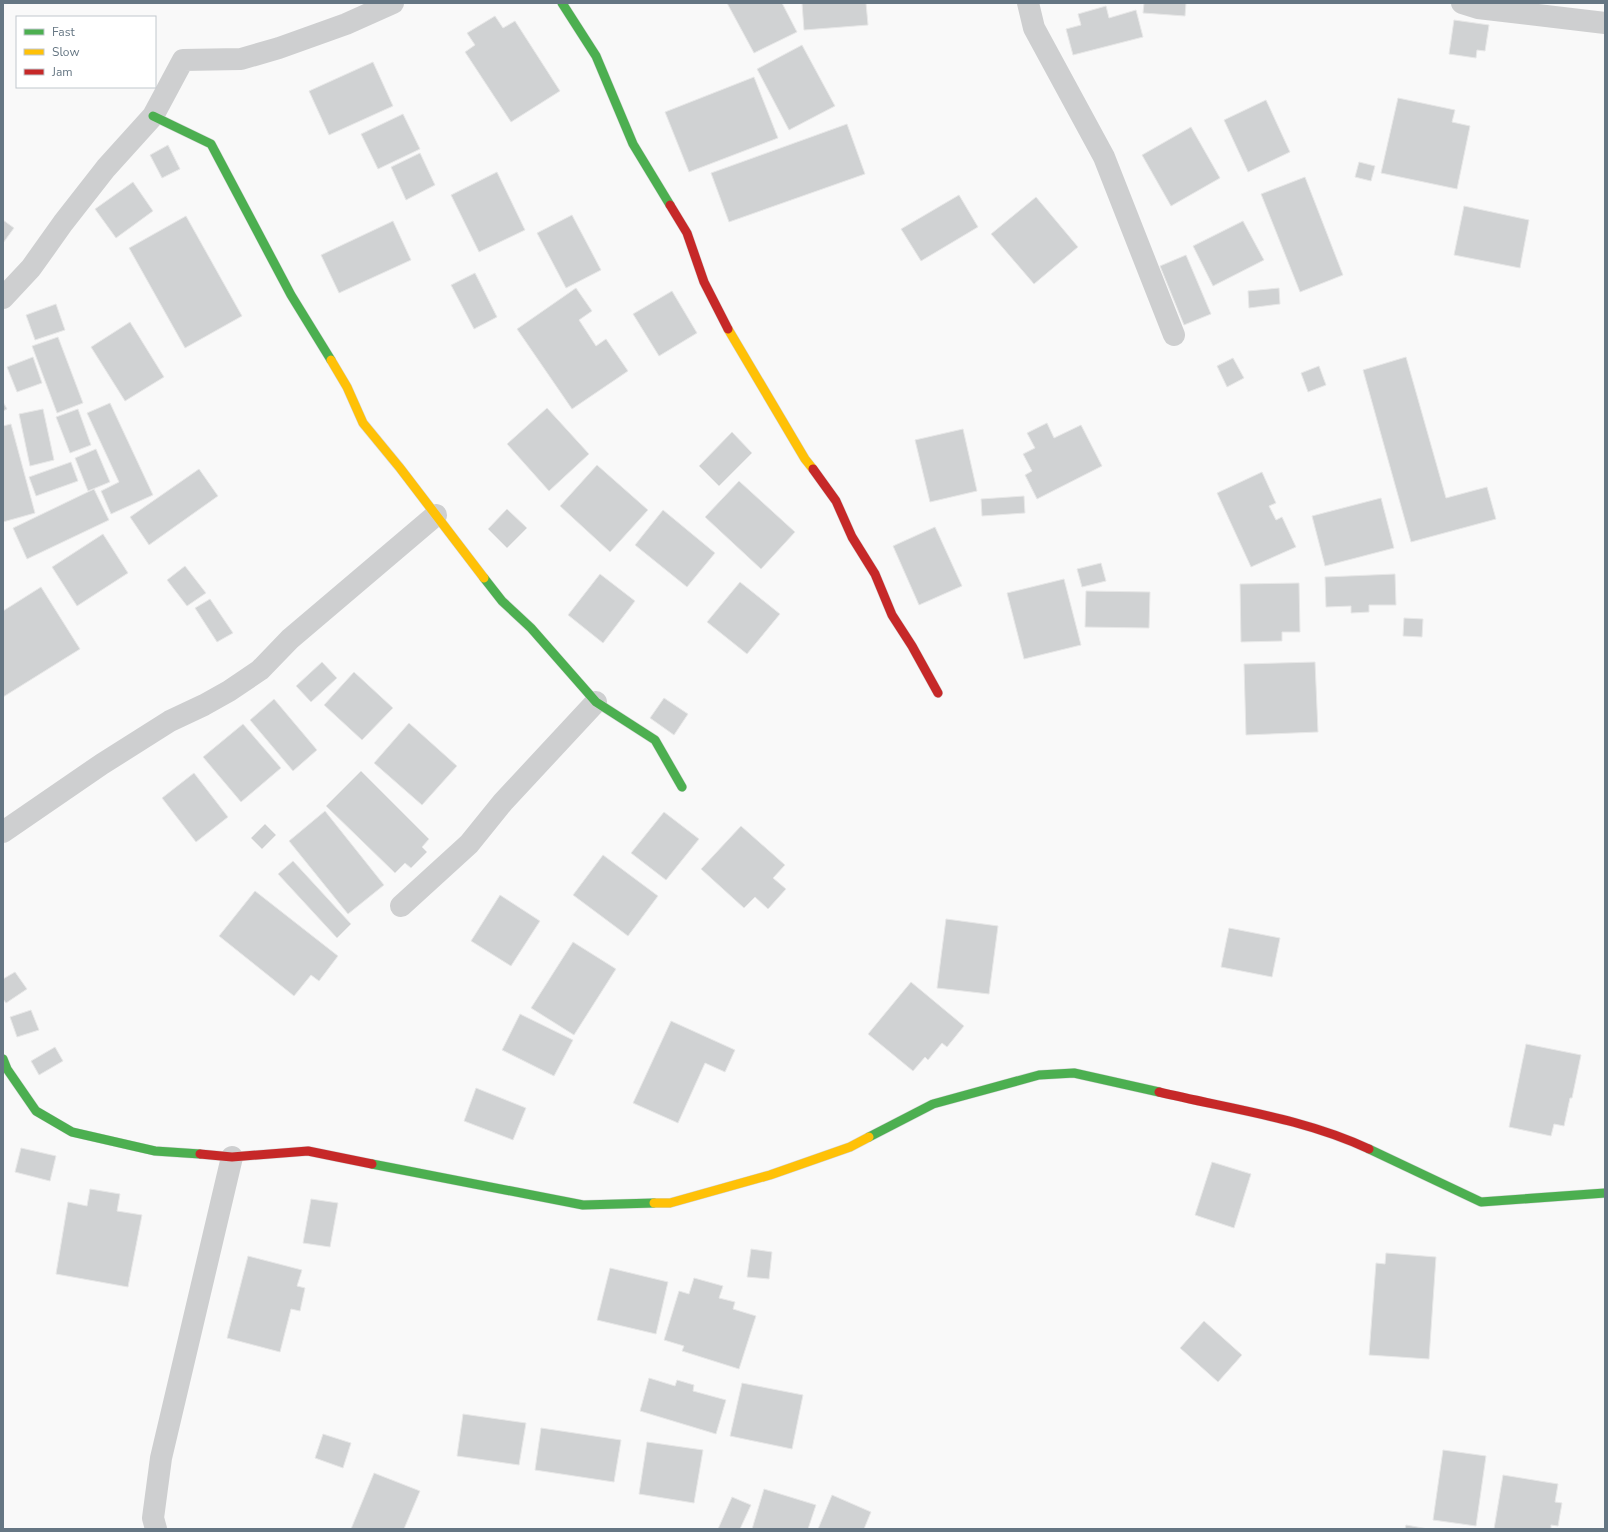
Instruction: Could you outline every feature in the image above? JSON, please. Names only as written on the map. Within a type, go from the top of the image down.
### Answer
[{"type":"street","points":[[3,298],[31,268],[63,223],[106,168],[153,116],[183,60],[241,59],[279,48],[346,24],[394,3]]},
{"type":"street","points":[[562,3],[596,56],[633,144],[687,233],[704,282],[726,326],[805,459],[836,501],[852,537],[875,574],[892,615],[912,646],[938,693]]},
{"type":"street","points":[[1028,3],[1034,28],[1104,156],[1174,335]]},
{"type":"street","points":[[1462,3],[1478,8],[1605,23]]},
{"type":"street","points":[[153,116],[211,144],[291,294],[347,387],[363,423],[502,601],[531,628],[596,702],[655,740],[682,787]]},
{"type":"street","points":[[3,832],[102,764],[170,721],[229,691],[260,670],[290,639],[436,515]]},
{"type":"street","points":[[401,906],[469,844],[503,802],[596,702]]},
{"type":"street","points":[[3,1059],[7,1069],[36,1111],[72,1132],[155,1151],[232,1158],[308,1151],[583,1205],[670,1203],[770,1175],[850,1146],[932,1104],[1039,1075],[1074,1073],[1288,1120],[1345,1138],[1481,1202],[1605,1193]]},
{"type":"street","points":[[156,1529],[153,1518],[161,1458],[232,1158]]},
{"type":"building","points":[[727,3],[782,3],[797,32],[754,53]]},
{"type":"building","points":[[802,3],[866,3],[868,25],[804,30]]},
{"type":"building","points":[[1144,3],[1186,3],[1185,16],[1143,13]]},
{"type":"building","points":[[1106,6],[1109,18],[1136,10],[1143,37],[1073,55],[1066,29],[1081,25],[1078,14]]},
{"type":"building","points":[[495,16],[503,28],[515,21],[560,91],[511,122],[465,52],[475,45],[467,33]]},
{"type":"building","points":[[1454,20],[1489,25],[1485,51],[1477,50],[1476,58],[1449,54]]},
{"type":"building","points":[[802,45],[835,106],[789,130],[757,69]]},
{"type":"building","points":[[373,62],[393,106],[329,135],[309,91]]},
{"type":"building","points":[[754,77],[778,138],[689,172],[665,112]]},
{"type":"building","points":[[1398,98],[1455,110],[1452,122],[1470,126],[1457,189],[1381,173]]},
{"type":"building","points":[[1266,100],[1290,152],[1248,172],[1224,120]]},
{"type":"building","points":[[403,114],[420,149],[378,169],[361,134]]},
{"type":"building","points":[[847,124],[865,174],[729,222],[711,173]]},
{"type":"building","points":[[1191,127],[1220,178],[1171,206],[1142,155]]},
{"type":"building","points":[[168,145],[180,169],[162,178],[150,155]]},
{"type":"building","points":[[420,153],[435,185],[406,200],[391,167]]},
{"type":"building","points":[[1359,162],[1375,166],[1371,181],[1355,177]]},
{"type":"building","points":[[497,172],[525,230],[479,252],[451,195]]},
{"type":"building","points":[[1305,177],[1343,275],[1300,292],[1261,194]]},
{"type":"building","points":[[133,182],[153,211],[116,238],[95,209]]},
{"type":"building","points":[[959,195],[978,227],[921,261],[901,229]]},
{"type":"building","points":[[1036,197],[1078,247],[1034,284],[991,234]]},
{"type":"building","points":[[1464,206],[1529,220],[1520,268],[1454,255]]},
{"type":"building","points":[[572,215],[601,270],[566,288],[537,233]]},
{"type":"building","points":[[186,216],[242,316],[185,348],[129,248]]},
{"type":"building","points":[[3,220],[14,228],[3,243]]},
{"type":"building","points":[[393,221],[411,260],[339,293],[321,255]]},
{"type":"building","points":[[1243,221],[1264,260],[1213,286],[1193,246]]},
{"type":"building","points":[[1186,255],[1211,314],[1184,325],[1160,266]]},
{"type":"building","points":[[475,273],[497,317],[474,329],[451,285]]},
{"type":"building","points":[[576,288],[592,311],[579,320],[596,346],[606,339],[628,371],[572,409],[517,329]]},
{"type":"building","points":[[1279,288],[1280,304],[1249,308],[1248,291]]},
{"type":"building","points":[[672,291],[697,333],[659,356],[633,314]]},
{"type":"building","points":[[56,304],[65,330],[35,340],[26,315]]},
{"type":"building","points":[[130,322],[164,377],[125,401],[91,347]]},
{"type":"building","points":[[58,337],[83,403],[57,413],[32,346]]},
{"type":"building","points":[[33,357],[42,383],[17,392],[7,367]]},
{"type":"building","points":[[1406,357],[1446,498],[1487,487],[1496,519],[1411,542],[1363,370]]},
{"type":"building","points":[[1233,358],[1244,378],[1227,387],[1217,366]]},
{"type":"building","points":[[1319,366],[1326,385],[1308,392],[1301,373]]},
{"type":"building","points":[[3,402],[7,409],[3,411]]},
{"type":"building","points":[[110,403],[153,495],[111,514],[101,491],[119,482],[87,413]]},
{"type":"building","points":[[547,408],[589,454],[549,491],[507,444]]},
{"type":"building","points":[[43,409],[54,460],[30,466],[19,414]]},
{"type":"building","points":[[78,409],[91,445],[70,453],[56,417]]},
{"type":"building","points":[[1047,423],[1054,438],[1081,425],[1102,466],[1037,499],[1025,475],[1032,471],[1023,454],[1035,448],[1027,433]]},
{"type":"building","points":[[11,424],[35,513],[3,522],[3,426]]},
{"type":"building","points":[[963,429],[977,491],[930,502],[915,440]]},
{"type":"building","points":[[732,432],[752,453],[719,486],[699,466]]},
{"type":"building","points":[[96,449],[110,482],[88,491],[75,458]]},
{"type":"building","points":[[71,462],[78,481],[36,496],[29,477]]},
{"type":"building","points":[[597,465],[648,510],[610,552],[560,506]]},
{"type":"building","points":[[199,469],[218,496],[149,545],[130,517]]},
{"type":"building","points":[[1262,472],[1276,503],[1269,506],[1276,520],[1282,517],[1296,547],[1251,567],[1217,493]]},
{"type":"building","points":[[739,481],[795,532],[761,569],[705,517]]},
{"type":"building","points":[[94,489],[109,520],[27,559],[13,528]]},
{"type":"building","points":[[1024,496],[1025,513],[982,516],[981,499]]},
{"type":"building","points":[[1381,498],[1394,548],[1325,566],[1312,516]]},
{"type":"building","points":[[507,509],[527,528],[507,548],[488,529]]},
{"type":"building","points":[[663,510],[715,553],[687,587],[635,545]]},
{"type":"building","points":[[935,527],[962,586],[919,605],[893,546]]},
{"type":"building","points":[[103,534],[128,573],[77,606],[52,567]]},
{"type":"building","points":[[1101,563],[1106,581],[1082,587],[1077,569]]},
{"type":"building","points":[[185,566],[206,593],[187,606],[167,580]]},
{"type":"building","points":[[600,574],[635,601],[603,643],[568,615]]},
{"type":"building","points":[[1395,574],[1396,605],[1369,605],[1369,612],[1351,613],[1351,606],[1326,607],[1325,577]]},
{"type":"building","points":[[1064,579],[1081,645],[1024,659],[1007,593]]},
{"type":"building","points":[[740,582],[780,614],[747,654],[707,622]]},
{"type":"building","points":[[1299,583],[1300,632],[1282,632],[1282,641],[1241,642],[1240,584]]},
{"type":"building","points":[[41,587],[80,649],[3,697],[3,611]]},
{"type":"building","points":[[1086,591],[1150,592],[1149,628],[1085,627]]},
{"type":"building","points":[[210,599],[233,633],[217,642],[195,608]]},
{"type":"building","points":[[1404,618],[1423,619],[1422,637],[1403,636]]},
{"type":"building","points":[[322,662],[337,678],[311,702],[296,686]]},
{"type":"building","points":[[1315,662],[1318,732],[1246,735],[1244,664]]},
{"type":"building","points":[[354,672],[393,708],[362,740],[324,705]]},
{"type":"building","points":[[664,698],[688,714],[674,735],[650,718]]},
{"type":"building","points":[[274,699],[317,750],[293,771],[250,720]]},
{"type":"building","points":[[409,723],[457,766],[422,805],[374,763]]},
{"type":"building","points":[[243,724],[281,768],[241,802],[203,757]]},
{"type":"building","points":[[361,771],[429,839],[422,847],[427,852],[411,868],[405,863],[395,873],[326,806]]},
{"type":"building","points":[[194,773],[228,817],[196,842],[162,798]]},
{"type":"building","points":[[325,811],[384,885],[348,914],[289,841]]},
{"type":"building","points":[[664,812],[699,839],[666,880],[631,853]]},
{"type":"building","points":[[265,824],[276,835],[262,849],[251,838]]},
{"type":"building","points":[[741,826],[785,865],[773,878],[786,889],[768,909],[755,897],[744,908],[701,869]]},
{"type":"building","points":[[603,855],[658,896],[628,936],[573,895]]},
{"type":"building","points":[[293,861],[351,924],[337,938],[278,874]]},
{"type":"building","points":[[255,891],[338,956],[319,981],[311,975],[294,996],[219,936]]},
{"type":"building","points":[[500,895],[540,921],[511,966],[471,941]]},
{"type":"building","points":[[946,919],[998,926],[989,994],[937,988]]},
{"type":"building","points":[[1229,928],[1280,938],[1272,977],[1221,967]]},
{"type":"building","points":[[573,942],[616,969],[574,1035],[531,1008]]},
{"type":"building","points":[[15,972],[27,989],[6,1003],[3,999],[3,979]]},
{"type":"building","points":[[911,982],[964,1026],[947,1047],[942,1043],[928,1060],[925,1057],[913,1071],[868,1034]]},
{"type":"building","points":[[31,1010],[39,1030],[17,1037],[10,1017]]},
{"type":"building","points":[[520,1014],[573,1040],[554,1076],[502,1050]]},
{"type":"building","points":[[671,1021],[735,1050],[725,1072],[705,1063],[678,1123],[633,1103]]},
{"type":"building","points":[[1526,1044],[1581,1055],[1572,1098],[1570,1098],[1564,1126],[1554,1124],[1551,1136],[1509,1127]]},
{"type":"building","points":[[55,1047],[63,1061],[39,1075],[31,1061]]},
{"type":"building","points":[[476,1088],[526,1108],[513,1140],[464,1121]]},
{"type":"building","points":[[21,1148],[56,1156],[50,1181],[15,1172]]},
{"type":"building","points":[[1212,1162],[1251,1174],[1234,1228],[1195,1215]]},
{"type":"building","points":[[90,1189],[120,1194],[117,1211],[142,1215],[128,1287],[56,1274],[68,1202],[87,1206]]},
{"type":"building","points":[[311,1199],[338,1203],[330,1247],[303,1243]]},
{"type":"building","points":[[751,1249],[772,1252],[769,1279],[747,1277]]},
{"type":"building","points":[[1386,1253],[1436,1257],[1429,1359],[1369,1355],[1376,1263],[1385,1264]]},
{"type":"building","points":[[248,1256],[302,1270],[297,1286],[305,1288],[300,1311],[291,1309],[280,1352],[227,1338]]},
{"type":"building","points":[[610,1268],[668,1282],[656,1334],[597,1320]]},
{"type":"building","points":[[694,1278],[723,1286],[719,1298],[735,1302],[733,1309],[756,1316],[739,1369],[682,1351],[684,1346],[664,1340],[679,1291],[689,1294]]},
{"type":"building","points":[[1204,1321],[1242,1355],[1218,1382],[1180,1348]]},
{"type":"building","points":[[649,1378],[675,1386],[677,1380],[694,1385],[693,1391],[726,1400],[716,1434],[640,1411]]},
{"type":"building","points":[[742,1383],[803,1395],[792,1449],[730,1436]]},
{"type":"building","points":[[463,1414],[526,1423],[519,1465],[457,1456]]},
{"type":"building","points":[[541,1428],[621,1440],[614,1482],[535,1470]]},
{"type":"building","points":[[323,1434],[351,1443],[343,1468],[315,1458]]},
{"type":"building","points":[[647,1442],[703,1450],[694,1503],[639,1494]]},
{"type":"building","points":[[1443,1450],[1486,1456],[1476,1526],[1433,1520]]},
{"type":"building","points":[[374,1473],[420,1491],[404,1529],[351,1529]]},
{"type":"building","points":[[1503,1475],[1558,1484],[1555,1502],[1562,1503],[1558,1526],[1551,1525],[1551,1529],[1494,1529]]},
{"type":"building","points":[[764,1489],[816,1505],[808,1529],[752,1529]]},
{"type":"building","points":[[832,1495],[871,1512],[864,1529],[818,1529]]},
{"type":"building","points":[[732,1497],[751,1505],[740,1529],[718,1529]]},
{"type":"building","points":[[1406,1525],[1428,1529],[1405,1529]]},
{"type":"traffic: fast","points":[[562,3],[596,56],[633,144],[670,205]]},
{"type":"traffic: fast","points":[[153,116],[211,144],[291,295],[331,360]]},
{"type":"traffic: fast","points":[[484,578],[502,601],[531,628],[596,702],[655,740],[682,787]]},
{"type":"traffic: fast","points":[[3,1059],[7,1069],[36,1111],[72,1132],[155,1151],[200,1154]]},
{"type":"traffic: fast","points":[[869,1137],[933,1104],[1039,1075],[1074,1073],[1159,1092]]},
{"type":"traffic: fast","points":[[1369,1149],[1481,1202],[1605,1193]]},
{"type":"traffic: fast","points":[[372,1164],[583,1205],[654,1203]]},
{"type":"traffic: slow","points":[[728,329],[805,459],[813,469]]},
{"type":"traffic: slow","points":[[331,360],[347,387],[363,423],[400,468],[484,578]]},
{"type":"traffic: slow","points":[[654,1203],[670,1203],[770,1175],[850,1147],[869,1137]]},
{"type":"traffic: jam","points":[[670,205],[687,233],[704,282],[728,329]]},
{"type":"traffic: jam","points":[[813,469],[836,501],[852,537],[875,574],[892,615],[912,646],[938,693]]},
{"type":"traffic: jam","points":[[1159,1092],[1266,1115],[1318,1129],[1369,1149]]},
{"type":"traffic: jam","points":[[200,1154],[232,1157],[308,1151],[372,1164]]}]
